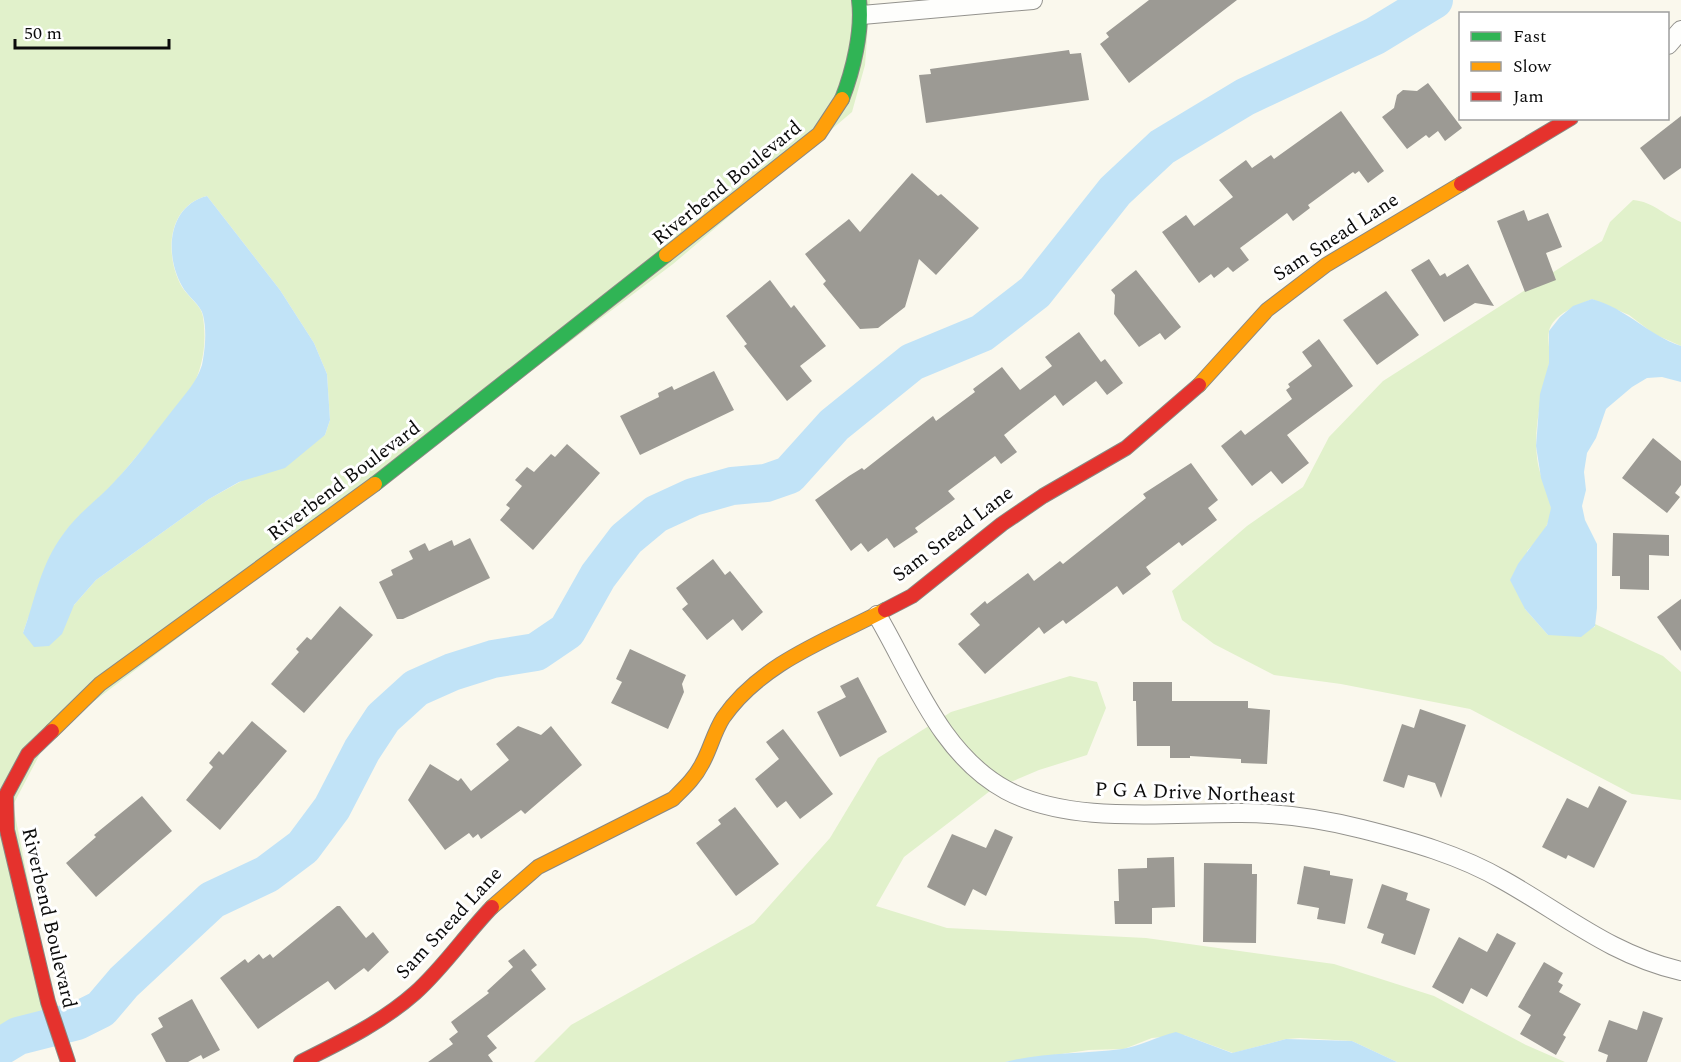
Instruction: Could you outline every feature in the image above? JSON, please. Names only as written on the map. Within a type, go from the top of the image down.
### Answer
[{"type":"street","points":[[860,7],[1033,0]]},
{"type":"street","name":"Riverbend Boulevard","points":[[66,1059],[48,1002],[4,830],[6,795],[28,754],[100,684],[368,490],[819,134],[835,116],[846,93],[860,7]]},
{"type":"street","points":[[1669,44],[1681,30]]},
{"type":"street","name":"Sam Snead Lane","points":[[301,1062],[376,1022],[416,992],[450,956],[483,914],[518,880],[538,867],[673,799],[696,775],[722,720],[750,685],[771,669],[877,615],[922,589],[1002,524],[1043,496],[1126,448],[1164,418],[1198,386],[1267,310],[1318,271],[1568,120]]},
{"type":"street","name":"P G A Drive Northeast","points":[[877,615],[949,742],[982,774],[1029,801],[1076,812],[1245,813],[1308,819],[1361,828],[1459,859],[1502,879],[1607,945],[1632,957],[1681,971]]},
{"type":"green space","points":[[0,0],[870,0],[865,65],[852,112],[673,264],[89,705],[43,748],[13,805],[55,1016],[36,1024],[0,1029]],"holes":[[[207,196],[280,290],[314,343],[327,374],[330,420],[325,435],[209,499],[96,580],[74,605],[23,633],[28,618],[116,481],[190,392],[198,374],[204,346],[203,317],[200,309],[182,287],[176,274],[171,247],[177,221],[184,210],[194,201]]]},
{"type":"green space","points":[[1633,200],[1652,206],[1681,222],[1681,346],[1654,334],[1629,315],[1592,299],[1567,311],[1551,325],[1549,331],[1550,356],[1539,413],[1536,451],[1551,508],[1549,520],[1543,532],[1527,551],[1525,609],[1548,635],[1595,627],[1595,624],[1663,656],[1681,672],[1681,800],[1632,794],[1470,709],[1341,684],[1274,675],[1214,644],[1182,620],[1172,591],[1247,526],[1303,487],[1329,437],[1383,381],[1602,241],[1610,222]]},
{"type":"green space","points":[[1070,676],[1097,682],[1106,708],[1087,755],[1039,770],[990,791],[904,857],[876,906],[947,928],[1146,938],[1334,964],[1434,996],[1526,1045],[1565,1062],[1397,1062],[1352,1041],[1300,1038],[1286,1039],[1233,1053],[1184,1035],[1152,1038],[1124,1049],[1089,1050],[1005,1062],[534,1062],[571,1025],[754,923],[830,838],[878,758],[951,712]]},
{"type":"water","points":[[207,196],[280,290],[314,343],[327,374],[330,420],[325,435],[285,468],[239,482],[209,499],[96,580],[74,605],[62,634],[49,646],[34,647],[23,633],[39,582],[56,545],[76,519],[109,488],[131,463],[194,383],[200,371],[205,340],[203,315],[182,286],[176,273],[172,246],[177,220],[184,210],[194,201]]},
{"type":"water","points":[[1592,299],[1616,309],[1658,335],[1681,346],[1681,382],[1662,377],[1647,378],[1632,387],[1606,409],[1596,438],[1587,453],[1584,472],[1586,490],[1582,506],[1585,520],[1597,544],[1595,626],[1581,637],[1548,635],[1525,609],[1510,580],[1518,564],[1547,525],[1551,508],[1541,478],[1536,446],[1540,394],[1549,363],[1549,331],[1573,306]]},
{"type":"water","points":[[1176,1032],[1232,1053],[1286,1039],[1352,1041],[1397,1062],[1005,1062],[1048,1055],[1122,1049]]},
{"type":"building","points":[[1149,0],[1237,0],[1129,83],[1100,44],[1109,37],[1106,33]]},
{"type":"building","points":[[1069,50],[1070,54],[1081,53],[1089,100],[926,123],[919,75],[931,74],[930,69]]},
{"type":"building","points":[[1428,83],[1462,128],[1445,141],[1438,131],[1429,138],[1426,135],[1407,149],[1382,117],[1394,108],[1397,95],[1403,90],[1417,91]]},
{"type":"building","points":[[1341,111],[1384,171],[1368,183],[1359,171],[1355,174],[1353,172],[1308,205],[1310,208],[1293,221],[1287,213],[1240,248],[1249,260],[1233,272],[1228,267],[1214,278],[1211,274],[1199,283],[1162,232],[1186,215],[1194,226],[1233,197],[1219,180],[1246,160],[1252,168],[1271,155],[1274,159]]},
{"type":"building","points":[[1681,116],[1681,168],[1664,180],[1640,148]]},
{"type":"building","points":[[912,173],[938,196],[941,194],[979,228],[936,275],[919,259],[905,307],[878,328],[860,329],[823,284],[826,281],[805,254],[849,219],[860,232]]},
{"type":"building","points":[[1524,210],[1528,221],[1548,213],[1562,247],[1546,253],[1556,280],[1525,292],[1497,221]]},
{"type":"building","points":[[1429,259],[1440,276],[1445,273],[1447,277],[1468,264],[1494,306],[1475,303],[1444,322],[1411,270]]},
{"type":"building","points":[[1136,270],[1181,327],[1165,340],[1160,333],[1139,347],[1114,314],[1115,295],[1111,290]]},
{"type":"building","points":[[770,280],[791,308],[794,305],[826,346],[800,366],[812,381],[787,401],[744,346],[747,344],[726,316]]},
{"type":"building","points":[[1386,291],[1419,335],[1377,365],[1343,320]]},
{"type":"building","points":[[1079,332],[1101,362],[1105,359],[1123,383],[1107,395],[1096,381],[1063,406],[1055,395],[1004,435],[1017,452],[1001,464],[995,456],[948,491],[955,499],[915,528],[918,532],[894,548],[887,538],[868,552],[861,543],[851,551],[815,500],[862,468],[864,470],[933,416],[936,421],[975,392],[973,389],[1002,367],[1020,390],[1052,366],[1045,357]]},
{"type":"building","points":[[1319,339],[1353,386],[1287,435],[1309,463],[1282,484],[1271,471],[1252,486],[1221,446],[1241,430],[1245,435],[1292,399],[1286,390],[1290,387],[1288,384],[1312,366],[1302,352]]},
{"type":"building","points":[[714,371],[734,410],[640,455],[620,416],[659,397],[658,393],[672,386],[674,390]]},
{"type":"building","points":[[1653,438],[1681,461],[1681,485],[1675,493],[1680,497],[1667,513],[1622,478]]},
{"type":"building","points":[[567,444],[600,473],[533,550],[500,520],[510,508],[506,505],[522,486],[515,480],[527,467],[534,472],[551,454],[555,457]]},
{"type":"building","points":[[1191,463],[1218,500],[1208,508],[1217,520],[1182,546],[1179,542],[1146,567],[1151,574],[1123,595],[1117,586],[1066,624],[1063,620],[1044,634],[1039,627],[985,674],[958,644],[980,625],[970,614],[985,601],[987,604],[1028,573],[1034,581],[1060,561],[1063,564],[1146,498],[1143,494]]},
{"type":"building","points":[[1613,533],[1669,535],[1669,556],[1649,555],[1649,590],[1620,589],[1620,576],[1612,576]]},
{"type":"building","points":[[470,538],[490,578],[403,619],[397,619],[379,582],[393,575],[391,570],[413,559],[409,551],[425,543],[429,551],[452,540],[454,546]]},
{"type":"building","points":[[713,559],[725,575],[730,571],[763,612],[742,631],[733,619],[707,640],[682,609],[688,604],[676,588]]},
{"type":"building","points":[[1681,599],[1681,651],[1657,617]]},
{"type":"building","points":[[340,606],[373,635],[304,713],[271,684],[299,652],[296,649],[307,637],[311,640]]},
{"type":"building","points":[[630,649],[686,675],[682,684],[684,692],[668,729],[611,703],[622,682],[616,679]]},
{"type":"building","points":[[858,677],[887,732],[840,757],[817,712],[846,697],[840,686]]},
{"type":"building","points":[[1133,682],[1172,682],[1172,701],[1248,701],[1248,708],[1270,710],[1267,764],[1241,763],[1241,759],[1190,756],[1190,758],[1170,758],[1170,746],[1137,746],[1136,701],[1133,701]]},
{"type":"building","points":[[1420,709],[1466,725],[1441,798],[1435,783],[1408,775],[1404,788],[1383,781],[1402,724],[1414,728]]},
{"type":"building","points":[[252,721],[287,751],[220,830],[186,800],[213,767],[209,763],[219,751],[223,755]]},
{"type":"building","points":[[518,726],[541,735],[551,726],[582,765],[525,814],[521,810],[481,839],[478,834],[473,838],[469,833],[445,850],[408,800],[430,764],[458,781],[461,778],[471,791],[509,760],[496,744]]},
{"type":"building","points":[[783,729],[833,794],[800,819],[786,801],[777,808],[755,779],[779,759],[766,742]]},
{"type":"building","points":[[1599,786],[1627,801],[1594,868],[1568,855],[1566,859],[1542,847],[1567,798],[1588,808]]},
{"type":"building","points":[[142,796],[172,831],[96,897],[66,863],[96,837],[94,835]]},
{"type":"building","points":[[735,807],[779,864],[736,896],[696,843],[721,824],[718,820]]},
{"type":"building","points":[[995,829],[1013,837],[986,896],[973,889],[965,906],[927,887],[952,834],[986,848]]},
{"type":"building","points":[[1174,857],[1175,907],[1152,908],[1152,924],[1115,924],[1114,901],[1119,901],[1118,869],[1147,868],[1147,858]]},
{"type":"building","points":[[1204,863],[1252,864],[1252,874],[1257,874],[1256,943],[1203,942]]},
{"type":"building","points":[[1304,866],[1330,871],[1330,875],[1353,879],[1345,924],[1317,919],[1319,908],[1297,904]]},
{"type":"building","points":[[1382,884],[1408,893],[1406,900],[1430,909],[1415,955],[1381,943],[1384,934],[1367,928]]},
{"type":"building","points":[[337,906],[340,906],[366,938],[373,932],[389,952],[368,972],[364,968],[335,990],[328,981],[258,1029],[220,978],[245,959],[248,963],[259,954],[263,959],[270,954],[273,958]]},
{"type":"building","points":[[1497,933],[1516,943],[1487,997],[1471,988],[1463,1004],[1432,987],[1459,937],[1487,952]]},
{"type":"building","points":[[524,949],[537,965],[531,970],[546,989],[487,1036],[497,1048],[488,1055],[493,1062],[428,1062],[453,1044],[449,1039],[458,1032],[451,1022],[489,993],[487,991],[513,967],[508,961]]},
{"type":"building","points":[[1544,962],[1563,973],[1558,982],[1563,985],[1559,992],[1581,1004],[1563,1035],[1566,1037],[1556,1055],[1520,1034],[1531,1015],[1518,1007]]},
{"type":"building","points":[[192,999],[220,1050],[203,1059],[201,1055],[188,1062],[166,1062],[151,1034],[163,1027],[158,1018]]},
{"type":"building","points":[[1643,1011],[1663,1018],[1647,1062],[1606,1062],[1608,1055],[1598,1051],[1609,1020],[1637,1030]]},
{"type":"waterway","points":[[0,1047],[18,1036],[77,1021],[101,1009],[124,982],[212,900],[267,874],[303,847],[332,808],[362,750],[383,718],[416,688],[452,672],[493,659],[536,652],[567,631],[598,576],[626,539],[656,514],[693,497],[732,486],[766,483],[789,475],[834,425],[912,362],[982,333],[1035,292],[1115,191],[1162,147],[1245,97],[1375,36],[1434,0]]},
{"type":"traffic: fast","points":[[842,99],[856,50],[860,24],[859,0]]},
{"type":"traffic: fast","points":[[375,484],[666,255]]},
{"type":"traffic: slow","points":[[666,255],[819,134],[842,99]]},
{"type":"traffic: slow","points":[[1199,385],[1267,310],[1326,265],[1461,184]]},
{"type":"traffic: slow","points":[[52,731],[100,684],[375,484]]},
{"type":"traffic: slow","points":[[492,907],[538,867],[673,799],[699,769],[723,718],[756,682],[796,655],[885,610]]},
{"type":"traffic: jam","points":[[1461,184],[1568,120]]},
{"type":"traffic: jam","points":[[885,610],[912,596],[1002,524],[1043,496],[1126,448],[1199,385]]},
{"type":"traffic: jam","points":[[52,731],[28,754],[6,795],[7,830],[48,1002],[68,1062]]},
{"type":"traffic: jam","points":[[301,1062],[360,1031],[402,1004],[435,973],[492,907]]}]
